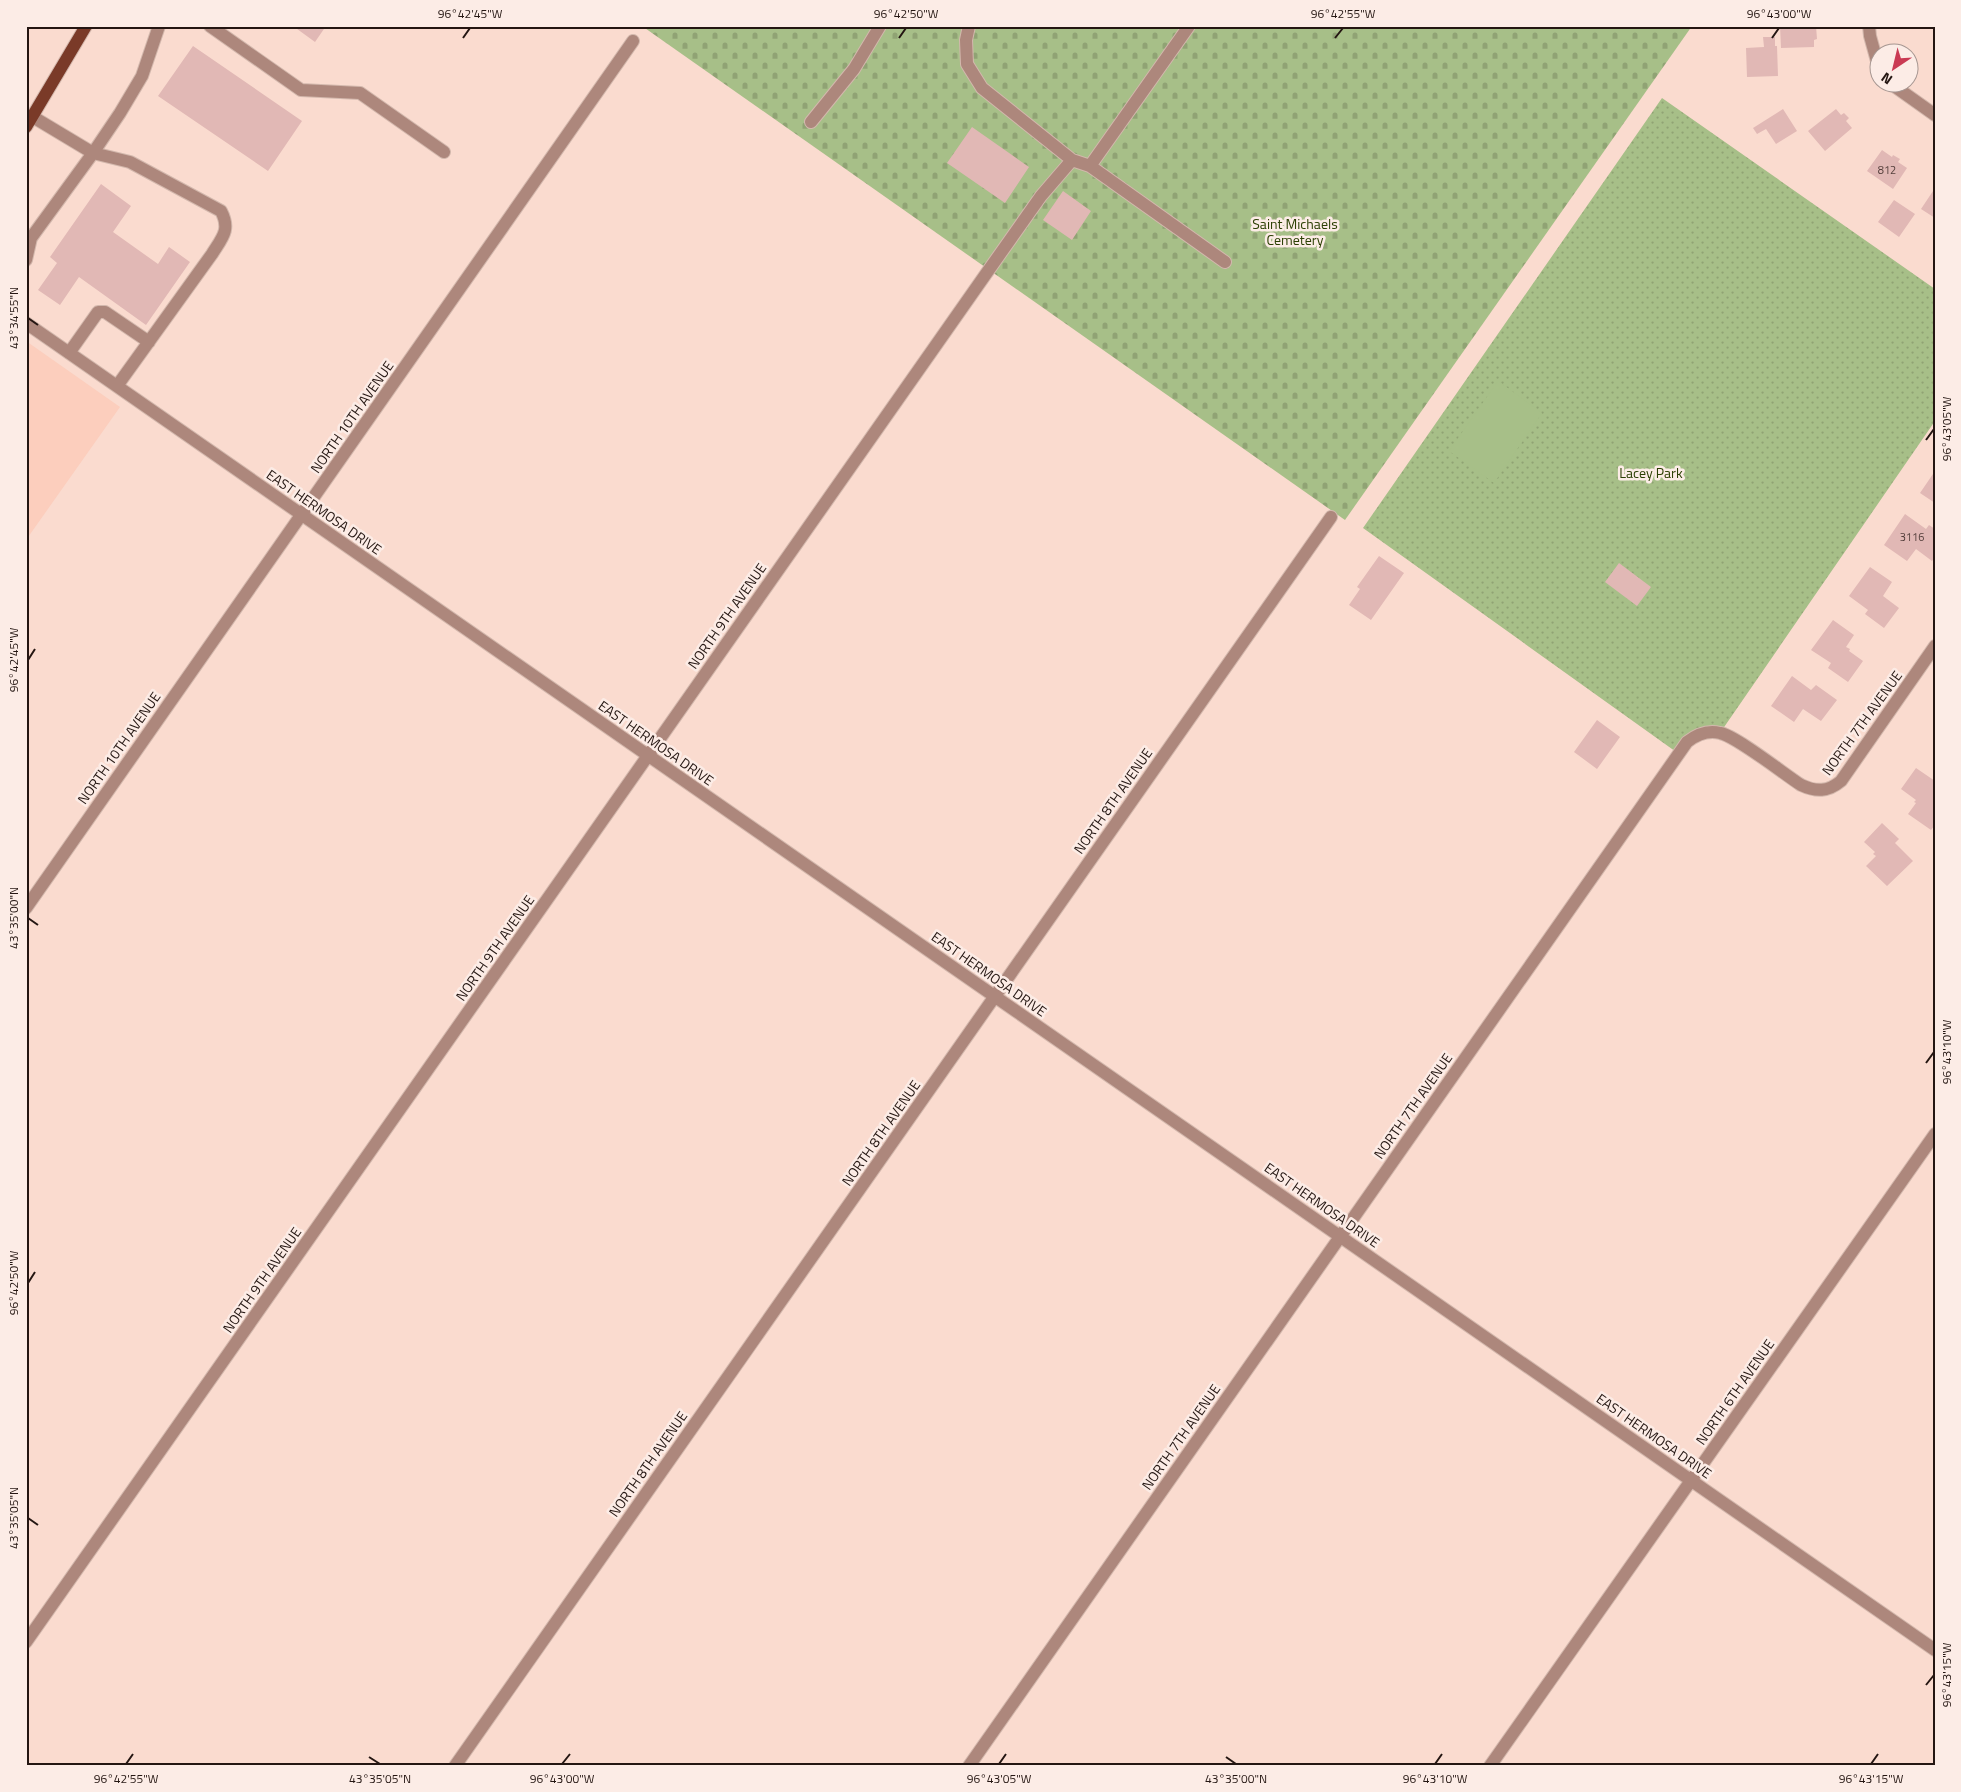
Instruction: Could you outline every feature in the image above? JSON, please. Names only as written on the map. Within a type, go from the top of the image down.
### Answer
[{"type":"main road","points":[[30,122],[86,26]]},
{"type":"street","points":[[26,260],[31,238],[93,153],[142,76],[158,26]]},
{"type":"street","points":[[210,26],[301,90],[360,93],[444,152]]},
{"type":"street","points":[[810,122],[854,69],[880,26]]},
{"type":"street","points":[[969,26],[966,40],[967,64],[982,88],[1072,160],[1090,166],[1225,262]]},
{"type":"street","points":[[1090,166],[1189,26]]},
{"type":"street","points":[[1869,26],[1872,42]]},
{"type":"street","name":"NORTH 10TH AVENUE","points":[[26,908],[633,41]]},
{"type":"street","points":[[1904,92],[1935,115]]},
{"type":"street","points":[[30,122],[93,153],[130,162],[221,211],[226,221],[226,232],[212,254],[117,386]]},
{"type":"street","name":"NORTH 9TH AVENUE","points":[[26,1642],[988,271],[1041,196],[1072,160]]},
{"type":"street","points":[[69,353],[98,312],[105,312],[149,342]]},
{"type":"street","name":"EAST HERMOSA DRIVE","points":[[26,323],[1935,1650]]},
{"type":"street","name":"NORTH 8TH AVENUE","points":[[455,1766],[1331,517]]},
{"type":"street","name":"NORTH 7TH AVENUE","points":[[969,1766],[1687,742],[1696,736],[1720,733],[1735,740],[1801,785],[1817,790],[1833,788],[1841,781],[1935,646]]},
{"type":"street","name":"NORTH 6TH AVENUE","points":[[1490,1766],[1935,1134]]},
{"type":"shaded area","points":[[26,341],[120,407],[26,540]]},
{"type":"green space","name":"Saint Michaels Cemetery","points":[[642,26],[1692,26],[1345,520]]},
{"type":"green space","name":"Lacey Park","points":[[1662,98],[1935,289],[1935,421],[1720,733],[1707,733],[1679,754],[1363,528]]},
{"type":"green space","points":[[1498,381],[1542,413],[1494,483],[1449,451]]},
{"type":"building","points":[[293,26],[326,26],[315,42]]},
{"type":"building","points":[[1780,26],[1816,26],[1817,39],[1814,40],[1814,47],[1781,48]]},
{"type":"building","points":[[1763,37],[1775,37],[1778,76],[1747,77],[1746,48],[1764,47]]},
{"type":"building","points":[[193,46],[302,121],[268,171],[158,96]]},
{"type":"building","points":[[1783,109],[1797,131],[1776,144],[1766,129],[1757,134],[1753,128]]},
{"type":"building","points":[[1836,109],[1841,115],[1844,113],[1849,118],[1846,121],[1852,128],[1825,151],[1808,131]]},
{"type":"building","points":[[972,127],[1029,167],[1005,203],[947,163]]},
{"type":"building","points":[[1882,150],[1892,157],[1893,155],[1900,159],[1898,162],[1907,168],[1893,189],[1867,171]]},
{"type":"building","points":[[101,184],[131,206],[113,232],[158,264],[169,247],[190,262],[146,325],[79,277],[60,305],[38,290],[57,263],[50,257]]},
{"type":"building","points":[[1935,188],[1935,218],[1921,209]]},
{"type":"building","points":[[1063,191],[1091,211],[1072,240],[1043,220]]},
{"type":"building","points":[[1894,200],[1915,214],[1899,237],[1878,222]]},
{"type":"building","points":[[1935,471],[1935,503],[1920,493]]},
{"type":"building","points":[[1905,514],[1926,529],[1929,525],[1935,529],[1935,557],[1932,561],[1916,549],[1907,561],[1884,545]]},
{"type":"building","points":[[1379,556],[1404,573],[1371,620],[1349,605],[1360,589],[1357,587]]},
{"type":"building","points":[[1619,563],[1651,587],[1637,606],[1605,582]]},
{"type":"building","points":[[1870,567],[1892,582],[1883,596],[1899,608],[1884,628],[1865,614],[1868,610],[1849,596]]},
{"type":"building","points":[[1833,620],[1854,635],[1846,647],[1863,661],[1848,682],[1828,668],[1831,663],[1811,650]]},
{"type":"building","points":[[1792,676],[1811,690],[1816,685],[1837,700],[1821,721],[1803,709],[1794,722],[1771,706]]},
{"type":"building","points":[[1597,720],[1620,737],[1597,769],[1574,752]]},
{"type":"building","points":[[1916,768],[1935,781],[1933,786],[1935,787],[1935,825],[1931,830],[1908,814],[1916,800],[1901,789]]},
{"type":"building","points":[[1882,823],[1899,839],[1895,843],[1913,861],[1887,886],[1866,866],[1876,856],[1873,854],[1875,852],[1864,842]]}]
